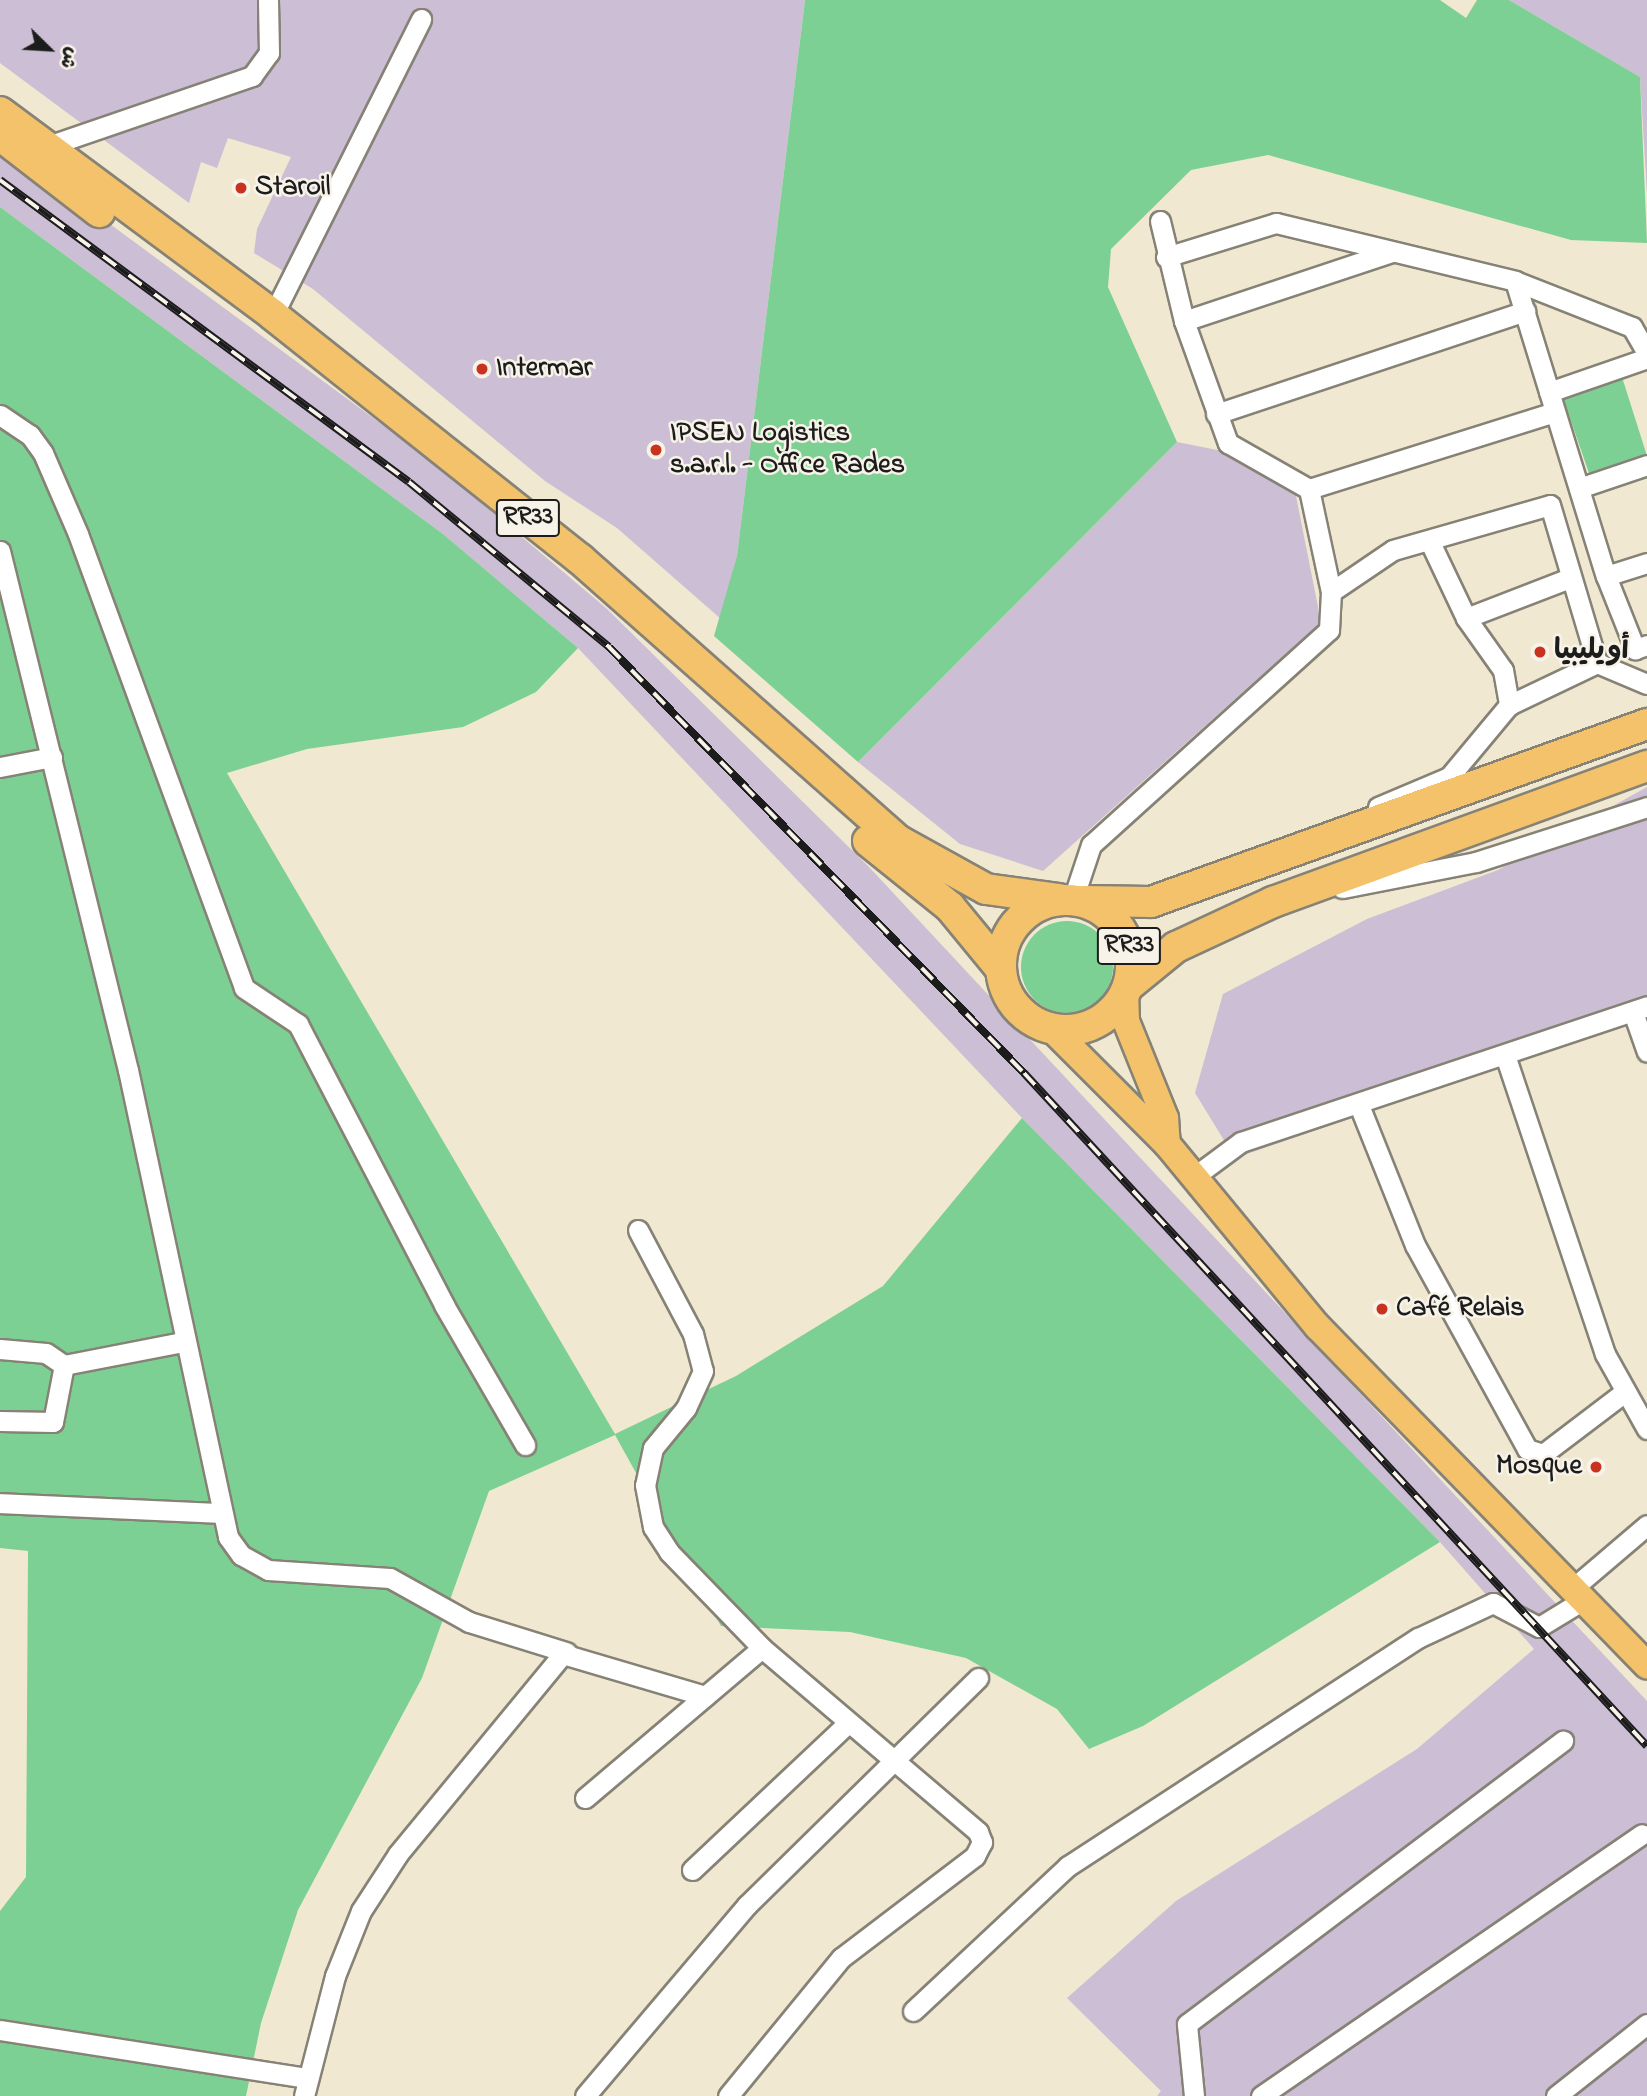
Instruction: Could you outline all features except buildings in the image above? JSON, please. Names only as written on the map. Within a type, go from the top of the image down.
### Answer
[{"type":"highway","name":"RR33","points":[[0,112],[273,316],[580,559],[899,841],[986,889],[1072,900],[1111,916],[1128,942],[1126,989],[1089,1027],[1052,1029],[1017,1008],[1001,969],[950,908],[850,826],[719,701],[657,654],[568,567],[0,135]]},
{"type":"highway","points":[[1001,969],[1010,931],[1032,910],[1072,900],[1150,902],[1647,724]]},
{"type":"highway","points":[[1126,989],[1176,947],[1273,902],[1647,766]]},
{"type":"main road","name":"RR33","points":[[1126,989],[1126,1021],[1165,1118],[1167,1143]]},
{"type":"main road","name":"RR33","points":[[1052,1029],[1167,1143],[1318,1327],[1647,1665]]},
{"type":"street","points":[[45,147],[252,76],[269,53],[268,0]]},
{"type":"street","points":[[273,316],[421,19]]},
{"type":"street","points":[[1072,900],[1091,845],[1329,630],[1331,592],[1309,489],[1228,443],[1184,321],[1166,257],[1160,221]]},
{"type":"street","points":[[1166,257],[1276,223],[1515,281],[1632,327],[1647,355],[1552,402],[1309,489]]},
{"type":"street","points":[[1184,321],[1393,252]]},
{"type":"street","points":[[1515,281],[1606,576],[1635,649],[1647,645]]},
{"type":"street","points":[[1216,414],[1525,311]]},
{"type":"street","points":[[0,415],[30,435],[43,453],[78,534],[244,988],[298,1024],[444,1305],[525,1445]]},
{"type":"street","points":[[1579,488],[1647,465]]},
{"type":"street","points":[[1331,592],[1393,550],[1550,505],[1572,564],[1567,579],[1597,663],[1647,684]]},
{"type":"street","points":[[1429,540],[1466,618],[1503,670],[1508,705]]},
{"type":"street","points":[[0,551],[128,1070],[219,1513],[241,1555],[268,1570],[390,1577],[469,1622],[705,1696]]},
{"type":"street","points":[[1606,576],[1647,563]]},
{"type":"street","points":[[1466,618],[1567,579]]},
{"type":"street","points":[[1335,836],[1387,802],[1450,777],[1508,705],[1597,663]]},
{"type":"street","points":[[0,766],[52,757]]},
{"type":"street","points":[[1273,902],[1476,862],[1647,807]]},
{"type":"street","points":[[1195,1176],[1241,1142],[1506,1058],[1640,1009],[1647,1052]]},
{"type":"street","points":[[1506,1058],[1622,1394],[1647,1429]]},
{"type":"street","points":[[1359,1105],[1415,1245],[1527,1449],[1543,1454],[1622,1394]]},
{"type":"street","points":[[638,1230],[693,1334],[704,1371],[686,1408],[653,1448],[645,1485],[653,1527],[669,1552],[762,1648],[847,1724],[897,1758],[978,1832],[982,1842],[975,1856],[841,1958],[727,2096]]},
{"type":"street","points":[[0,1349],[46,1353],[64,1365],[182,1342]]},
{"type":"street","points":[[0,1421],[53,1422],[64,1365]]},
{"type":"street","points":[[0,1503],[219,1513]]},
{"type":"street","points":[[913,2011],[1068,1866],[1419,1638],[1493,1603],[1539,1628],[1578,1594],[1647,1525]]},
{"type":"street","points":[[585,1798],[762,1648]]},
{"type":"street","points":[[0,2030],[305,2087],[361,1911],[398,1854],[566,1652]]},
{"type":"street","points":[[585,2096],[747,1905],[978,1678]]},
{"type":"street","points":[[692,1870],[847,1724]]},
{"type":"street","points":[[1194,2096],[1187,2024],[1563,1741]]},
{"type":"street","points":[[1261,2096],[1642,1835]]},
{"type":"street","points":[[1556,2096],[1647,2024]]},
{"type":"shaded area","points":[[0,0],[805,0],[737,556],[721,619],[617,528],[545,481],[313,289],[254,253],[257,229],[291,157],[228,138],[217,168],[201,162],[189,203],[0,63]]},
{"type":"shaded area","points":[[1509,0],[1647,0],[1647,194],[1640,77]]},
{"type":"shaded area","points":[[0,143],[433,462],[606,608],[869,867],[1647,1701],[1647,2096],[1157,2096],[1161,2091],[1067,1998],[1176,1901],[1417,1749],[1534,1649],[1440,1542],[1022,1118],[578,648],[443,534],[0,207]]},
{"type":"shaded area","points":[[1177,442],[1257,458],[1295,491],[1321,622],[1043,871],[960,844],[858,762]]},
{"type":"shaded area","points":[[1647,787],[1647,1016],[1235,1158],[1195,1093],[1223,994],[1367,919],[1498,870]]},
{"type":"green space","points":[[805,0],[1440,0],[1466,18],[1477,0],[1509,0],[1640,77],[1647,243],[1571,240],[1268,155],[1191,170],[1111,249],[1108,287],[1177,442],[858,762],[714,636],[737,556]]},
{"type":"green space","points":[[0,207],[443,534],[578,648],[536,692],[463,727],[307,749],[227,773],[615,1434],[736,1376],[883,1286],[1022,1118],[1440,1542],[1143,1726],[1089,1749],[1057,1709],[966,1658],[850,1632],[721,1626],[615,1435],[489,1491],[422,1678],[298,1910],[261,2023],[246,2096],[0,2096],[0,1911],[26,1877],[28,1551],[0,1548]]},
{"type":"green space","points":[[1622,377],[1647,456],[1590,476],[1563,398]]},
{"type":"green space","points":[[1067,921],[1085,924],[1100,934],[1110,949],[1113,967],[1110,985],[1100,1000],[1085,1010],[1067,1013],[1049,1010],[1034,1000],[1024,985],[1021,967],[1024,949],[1034,934],[1049,924]]},
{"type":"railway","points":[[0,180],[409,482],[609,647],[1024,1073],[1647,1746]]},
{"type":"place","name":"Staroil","points":[[241,188]]},
{"type":"place","name":"Intermar","points":[[482,369]]},
{"type":"place","name":"IPSEN Logistics s.a.r.l. - Office Rades","points":[[656,450]]},
{"type":"place","name":"أويليبيا","points":[[1540,652]]},
{"type":"place","name":"Café Relais","points":[[1382,1309]]},
{"type":"place","name":"Mosque","points":[[1596,1467]]}]
